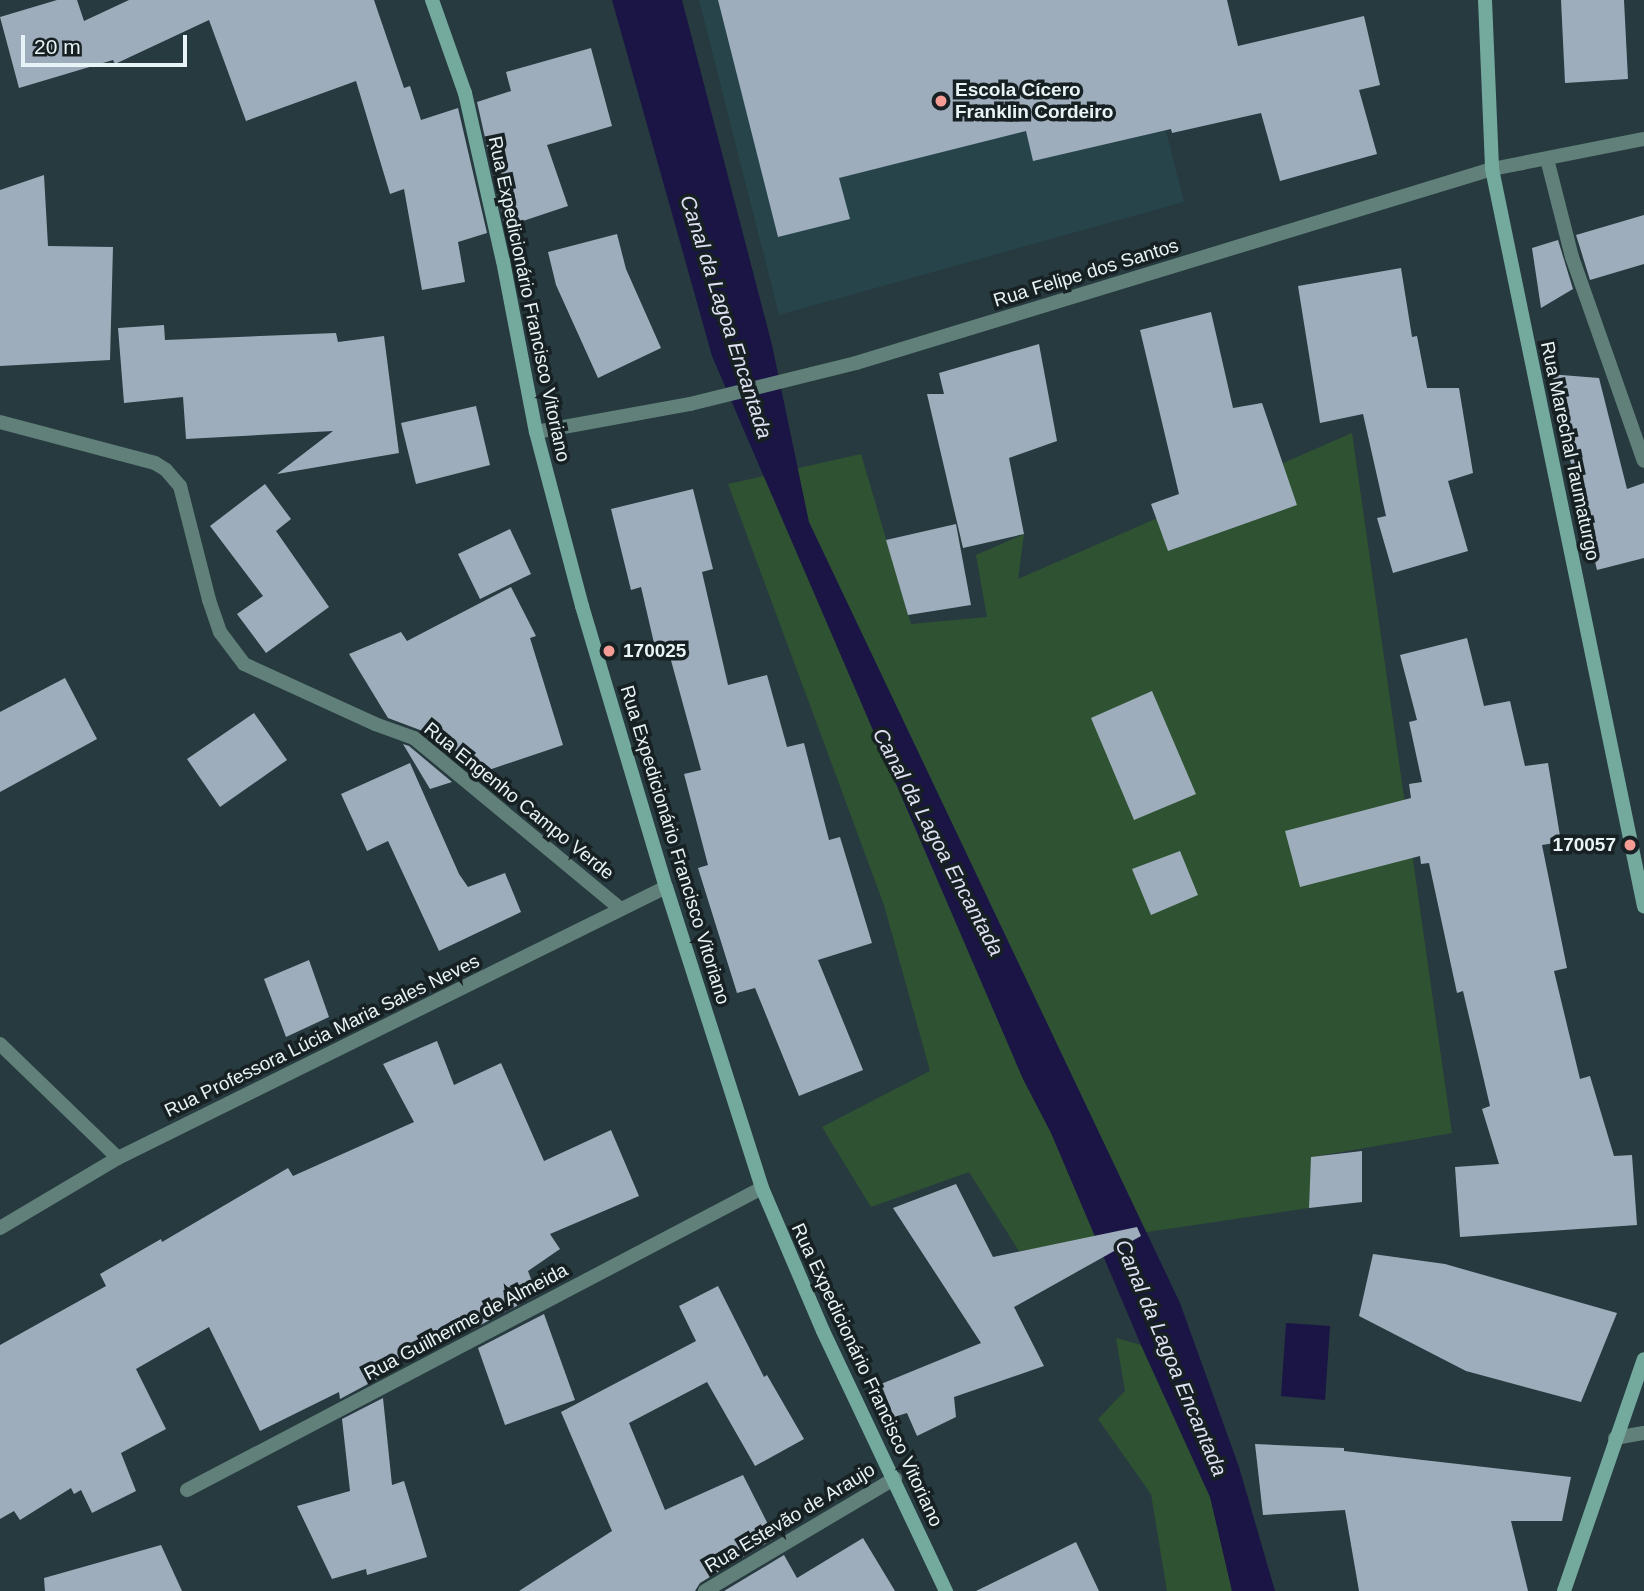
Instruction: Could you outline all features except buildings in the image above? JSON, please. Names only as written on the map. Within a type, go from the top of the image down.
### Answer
[{"type":"main road","name":"Rua Expedicionário Francisco Vitoriano","points":[[432,0],[465,93],[503,261],[536,432],[582,606],[666,887],[762,1188],[823,1331],[895,1478],[946,1591]]},
{"type":"main road","name":"Rua Marechal Taumaturgo","points":[[1485,0],[1492,169],[1644,906]]},
{"type":"main road","points":[[1564,1591],[1644,1359]]},
{"type":"street","name":"Rua Felipe dos Santos","points":[[536,432],[690,404],[856,363],[1492,169],[1644,139]]},
{"type":"street","points":[[1547,159],[1572,257],[1644,461]]},
{"type":"street","name":"Rua Engenho Campo Verde","points":[[0,422],[155,463],[166,470],[180,486],[209,600],[220,632],[244,664],[374,724],[414,738],[621,909]]},
{"type":"street","name":"Rua Professora Lúcia Maria Sales Neves","points":[[0,1228],[118,1158],[666,887]]},
{"type":"street","points":[[0,1044],[118,1158]]},
{"type":"street","name":"Rua Guilherme de Almeida","points":[[187,1490],[762,1188]]},
{"type":"street","points":[[1615,1438],[1644,1433]]},
{"type":"street","name":"Rua Estevão de Araujo","points":[[705,1591],[895,1478]]},
{"type":"shaded area","name":"Escola Cícero Franklin Cordeiro","points":[[699,0],[1133,0],[1184,202],[779,315]]},
{"type":"green space","points":[[1352,433],[1452,1133],[1312,1157],[1309,1208],[1019,1251],[969,1172],[871,1207],[822,1127],[930,1071],[884,905],[728,484],[861,454],[911,624],[987,617],[976,555],[1024,534],[1018,579]]},
{"type":"green space","points":[[1116,1338],[1141,1345],[1211,1498],[1232,1591],[1167,1591],[1151,1494],[1098,1419],[1125,1391]]},
{"type":"water","name":"Canal da Lagoa Encantada","points":[[612,0],[682,0],[772,345],[809,522],[1180,1303],[1239,1467],[1275,1591],[1232,1591],[1210,1497],[1141,1345],[1051,1133],[1023,1079],[712,356]]},
{"type":"water","points":[[1286,1323],[1330,1326],[1325,1400],[1281,1396]]},
{"type":"place","name":"Escola Cícero Franklin Cordeiro","points":[[941,101]]},
{"type":"place","name":"170025","points":[[609,651]]},
{"type":"place","name":"170057","points":[[1630,845]]}]
